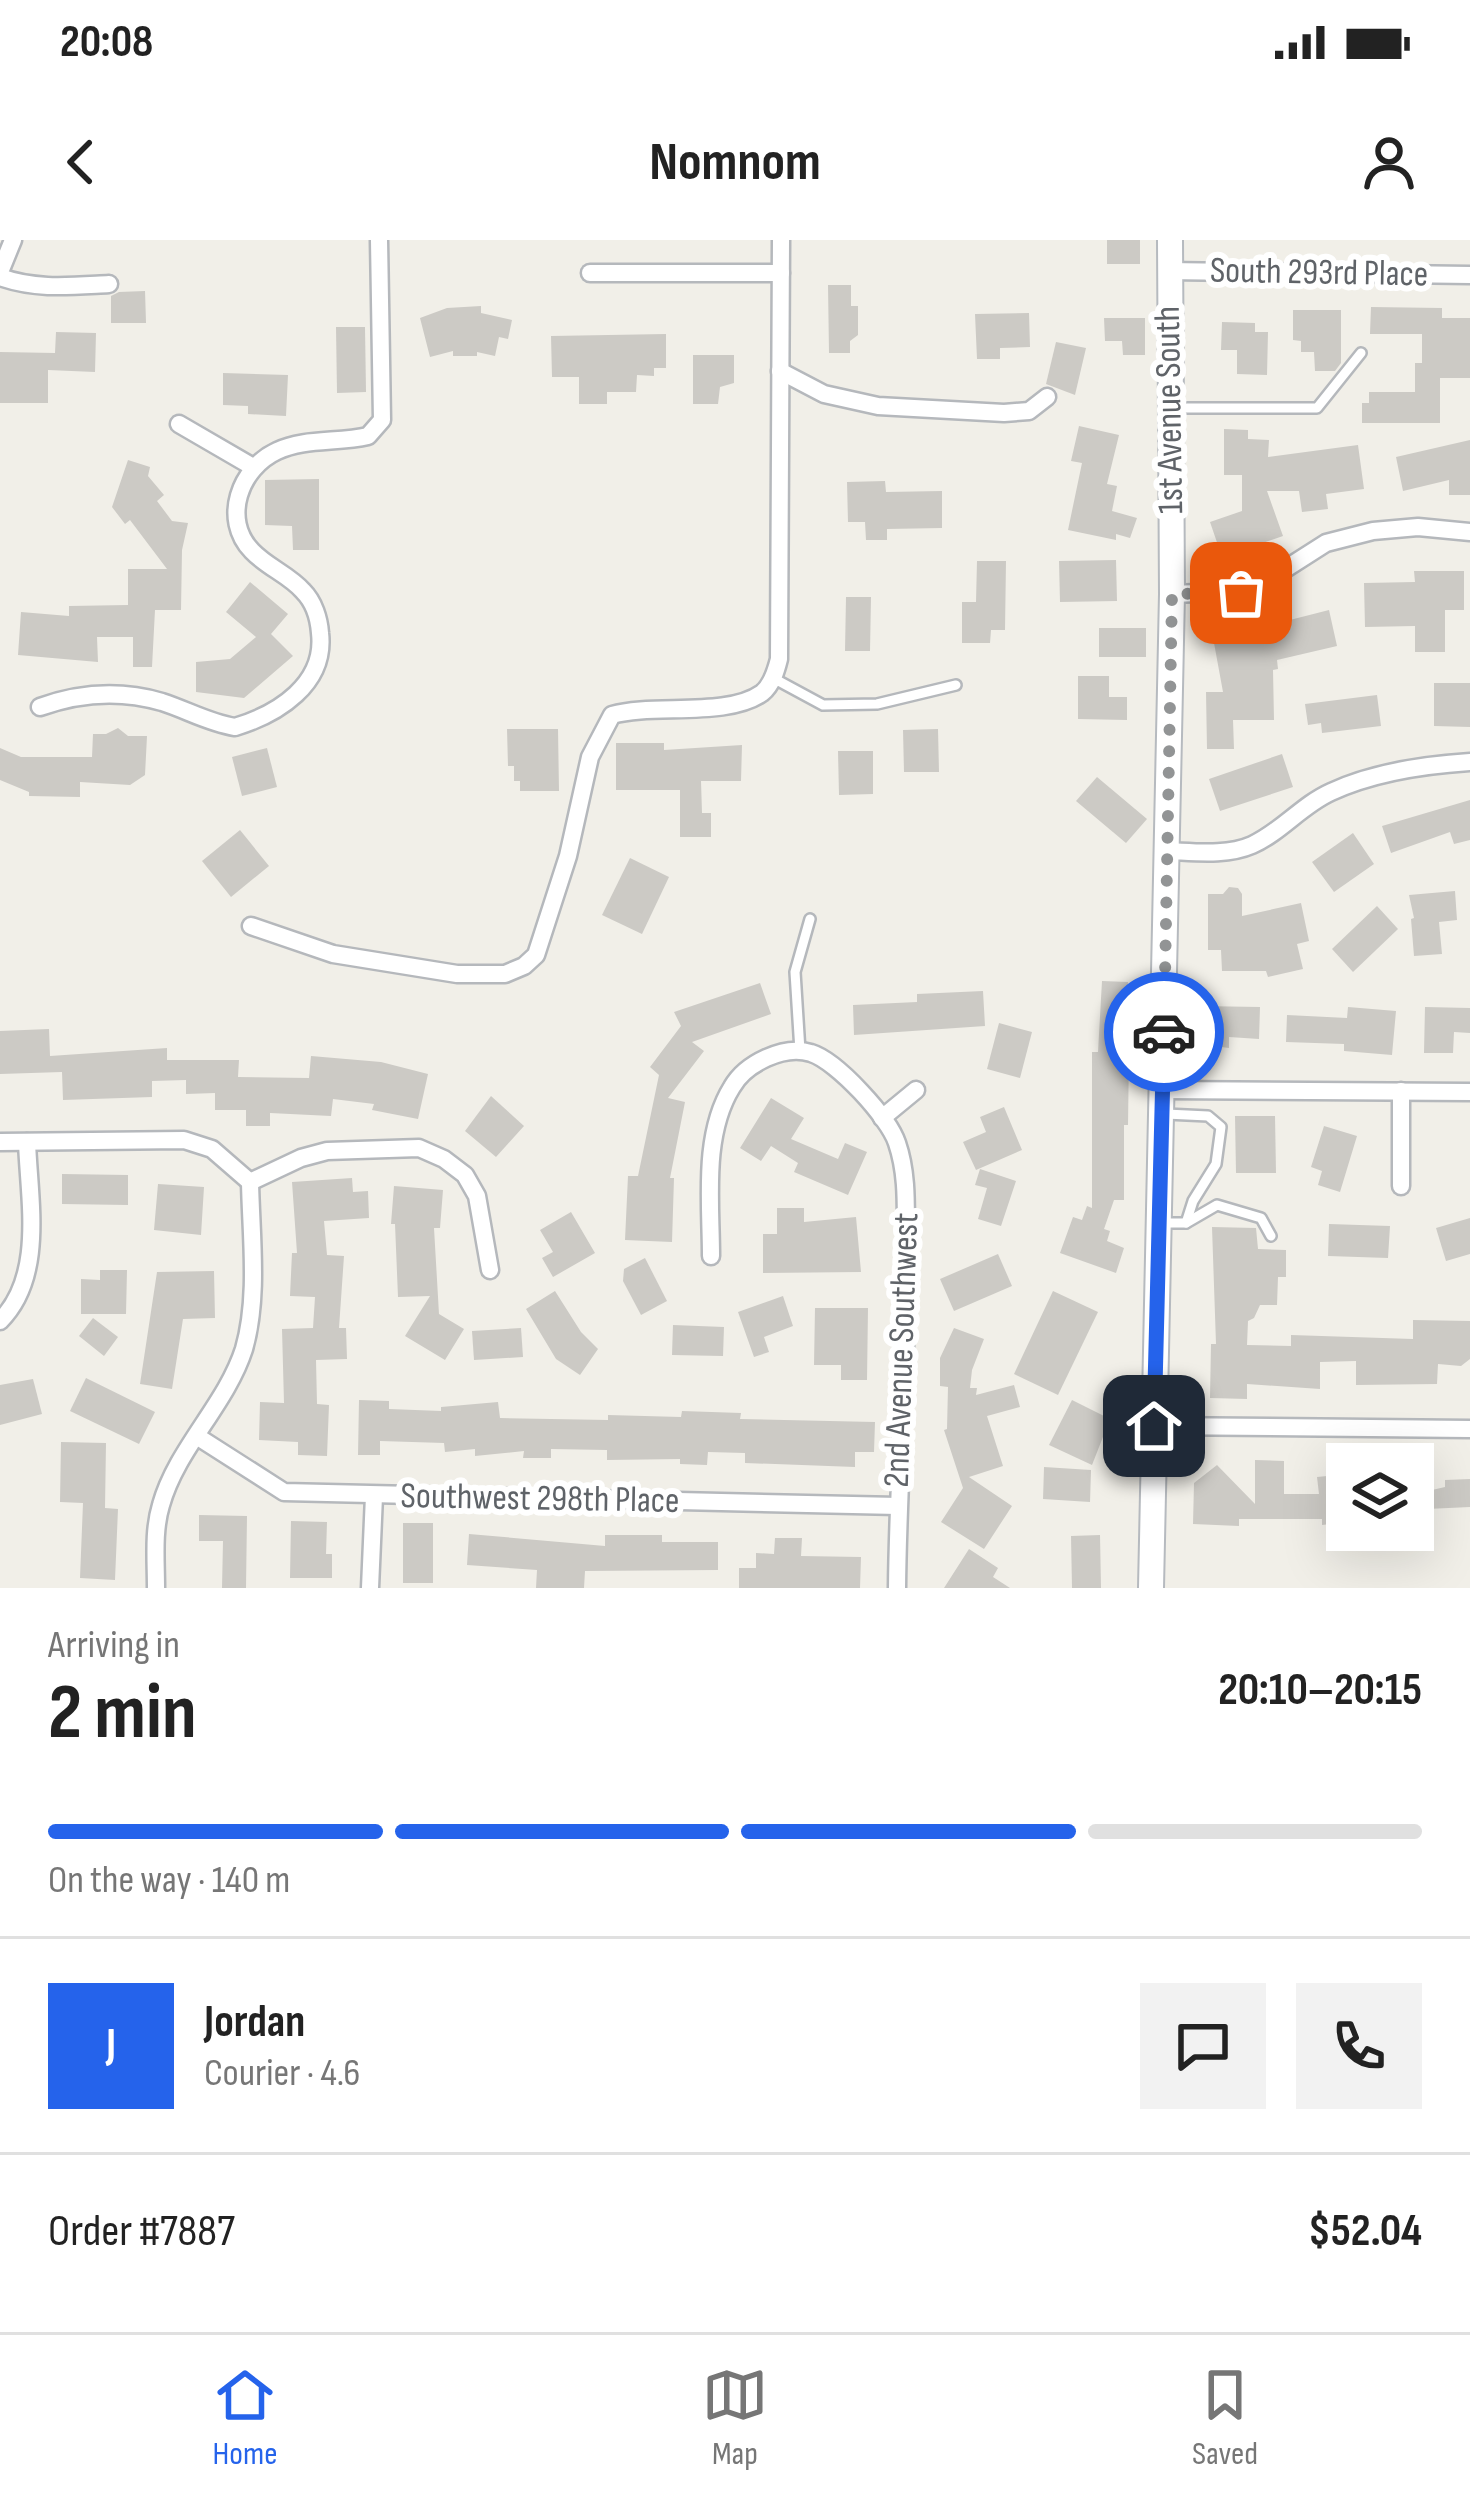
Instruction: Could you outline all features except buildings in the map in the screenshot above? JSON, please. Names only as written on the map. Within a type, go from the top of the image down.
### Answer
[{"type":"street","points":[[13,240],[0,274],[22,285],[110,284]]},
{"type":"street","points":[[40,707],[75,695],[133,697],[160,701],[235,727],[277,710],[316,673],[321,658],[319,620],[312,603],[303,590],[245,543],[238,519],[238,493],[253,466],[282,448],[368,436],[382,420],[379,240]]},
{"type":"street","points":[[250,926],[333,954],[457,974],[505,974],[524,966],[536,955],[568,856],[590,758],[611,715],[716,705],[768,685],[779,659],[782,240]]},
{"type":"street","name":"1st Avenue South","points":[[1150,1588],[1172,594],[1170,240]]},
{"type":"street","name":"South 293rd Place","points":[[1168,271],[1470,275]]},
{"type":"street","points":[[590,273],[781,273]]},
{"type":"street","points":[[780,371],[824,394],[878,406],[1004,413],[1028,410],[1047,397]]},
{"type":"street","points":[[178,424],[253,466]]},
{"type":"street","points":[[1172,594],[1251,591],[1311,551],[1373,531],[1418,527],[1470,532]]},
{"type":"street","points":[[1168,851],[1242,849],[1306,806],[1352,784],[1398,771],[1470,762]]},
{"type":"street","points":[[711,1256],[713,1154],[724,1102],[747,1069],[800,1051]]},
{"type":"street","name":"2nd Avenue Southwest","points":[[800,1051],[831,1065],[882,1118],[897,1139],[906,1187],[897,1588]]},
{"type":"street","points":[[882,1118],[916,1090]]},
{"type":"street","points":[[1401,1091],[1401,1186]]},
{"type":"street","points":[[1162,1102],[1470,1092]]},
{"type":"street","points":[[0,1142],[184,1140],[212,1149],[250,1182],[251,1309],[244,1347],[232,1380],[161,1502],[155,1588]]},
{"type":"street","points":[[0,1321],[11,1310],[30,1258],[27,1142]]},
{"type":"street","points":[[250,1182],[327,1151],[419,1148],[465,1175],[477,1196],[490,1270]]},
{"type":"street","points":[[1154,1426],[1470,1429]]},
{"type":"street","name":"Southwest 298th Place","points":[[198,1437],[284,1492],[898,1506]]},
{"type":"street","points":[[370,1588],[374,1496]]},
{"type":"lane","points":[[1169,408],[1318,408],[1361,353]]},
{"type":"lane","points":[[768,685],[823,705],[877,704],[956,685]]},
{"type":"lane","points":[[800,1051],[795,972],[810,919]]},
{"type":"lane","points":[[1162,1102],[1208,1116],[1221,1127],[1216,1165],[1193,1201],[1186,1223]]},
{"type":"lane","points":[[1159,1223],[1186,1223],[1217,1205],[1261,1218],[1271,1236]]},
{"type":"way so far","points":[[1164,1032],[1172,594],[1241,593]]},
{"type":"route","points":[[1154,1426],[1164,1032]]}]
